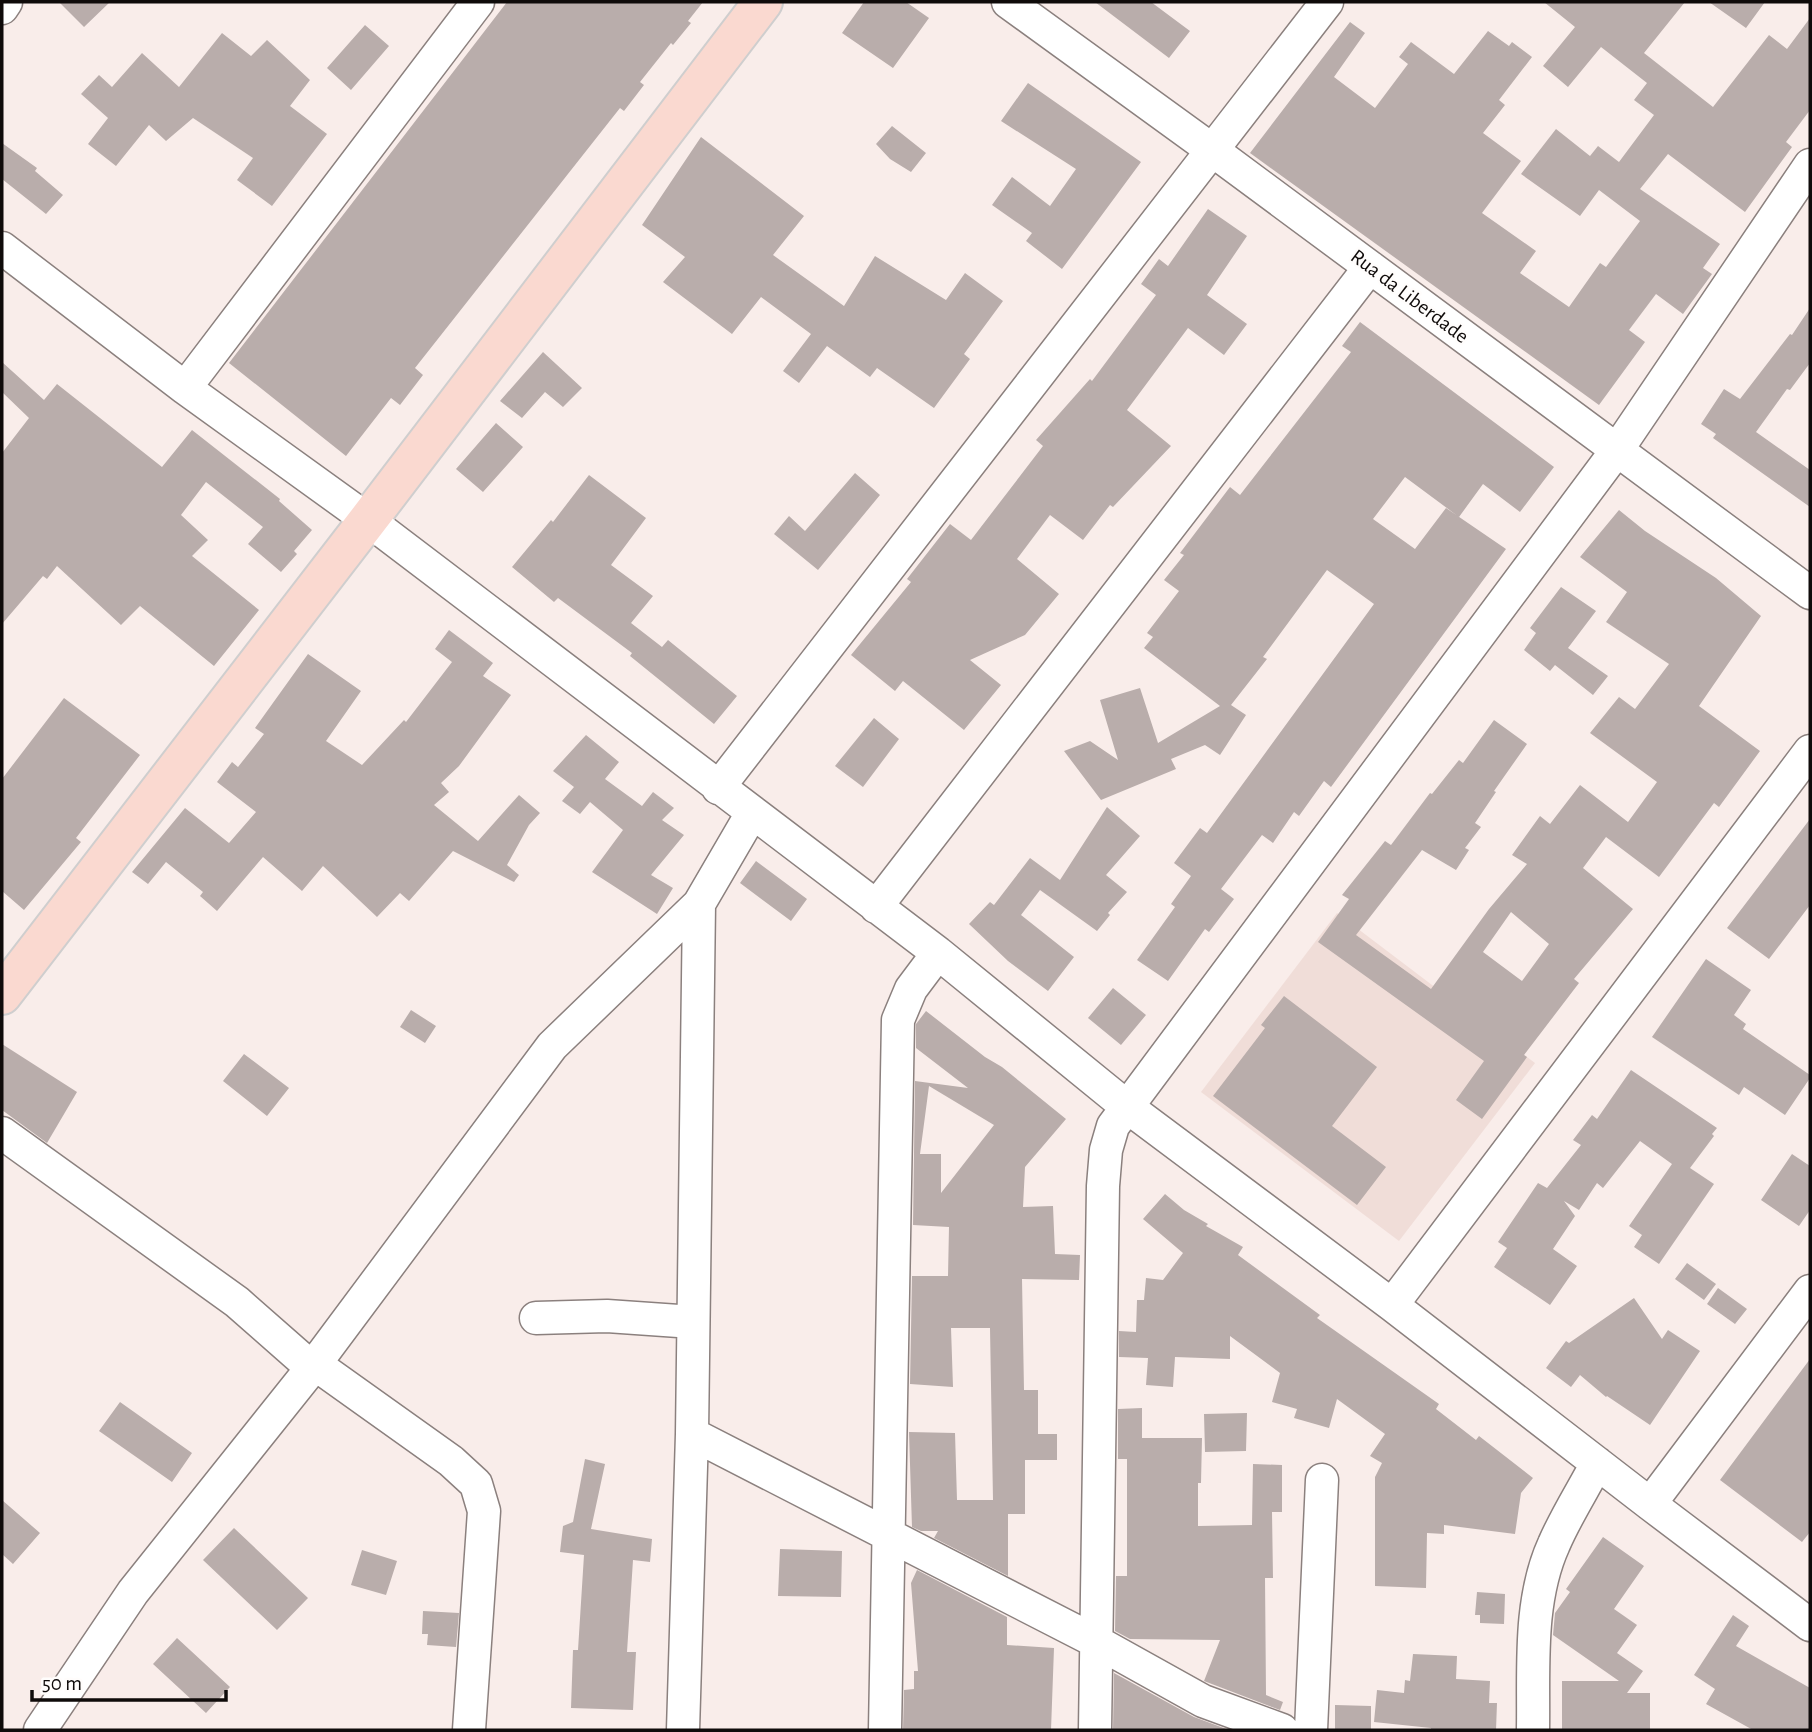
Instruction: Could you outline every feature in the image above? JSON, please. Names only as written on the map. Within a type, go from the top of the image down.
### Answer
[{"type":"main road","points":[[2,995],[763,2]]},
{"type":"street","points":[[2,8],[6,2]]},
{"type":"street","points":[[185,388],[478,2]]},
{"type":"street","name":"Rua da Liberdade","points":[[1008,2],[1810,593]]},
{"type":"street","points":[[718,788],[1327,2]]},
{"type":"street","points":[[1095,1730],[1103,1186],[1106,1150],[1113,1126],[1617,450],[1810,165]]},
{"type":"street","points":[[2,248],[185,388],[368,520],[876,906],[1126,1106],[1392,1305],[1810,1625]]},
{"type":"street","points":[[876,906],[1370,267]]},
{"type":"street","points":[[1392,1305],[1810,751]]},
{"type":"street","points":[[40,1730],[133,1592],[313,1366],[552,1046],[699,904],[752,813]]},
{"type":"street","points":[[683,1730],[692,1434],[699,904]]},
{"type":"street","points":[[885,1730],[898,1020],[911,989],[937,953]]},
{"type":"street","points":[[2,1133],[237,1302],[313,1366],[451,1461],[476,1484],[484,1511],[469,1730]]},
{"type":"street","points":[[1650,1504],[1810,1291]]},
{"type":"street","points":[[536,1318],[607,1316],[693,1322]]},
{"type":"street","points":[[692,1434],[1097,1642],[1203,1701],[1282,1730]]},
{"type":"street","points":[[1532,1730],[1536,1614],[1543,1577],[1553,1545],[1597,1463]]},
{"type":"street","points":[[1311,1730],[1322,1480]]},
{"type":"shaded area","points":[[1337,913],[1535,1063],[1399,1241],[1201,1092]]},
{"type":"building","points":[[59,2],[110,2],[84,27]]},
{"type":"building","points":[[507,2],[703,2],[688,21],[691,23],[640,82],[644,85],[624,111],[620,108],[415,368],[423,375],[400,405],[391,398],[346,456],[229,363]]},
{"type":"building","points":[[864,2],[906,2],[929,18],[893,68],[842,33]]},
{"type":"building","points":[[1095,2],[1151,2],[1190,31],[1169,58]]},
{"type":"building","points":[[1544,2],[1685,2],[1644,53],[1713,107],[1769,35],[1787,49],[1810,18],[1810,110],[1786,142],[1792,147],[1745,212],[1668,154],[1640,189],[1720,244],[1703,268],[1712,274],[1683,314],[1656,294],[1629,330],[1645,342],[1599,405],[1250,153],[1350,22],[1365,33],[1334,77],[1375,108],[1408,64],[1399,57],[1411,42],[1454,74],[1488,31],[1509,46],[1512,42],[1532,57],[1499,100],[1505,105],[1483,133],[1521,161],[1482,213],[1536,251],[1520,273],[1569,307],[1600,263],[1606,267],[1640,221],[1599,190],[1580,216],[1521,174],[1556,129],[1590,156],[1598,146],[1619,162],[1654,115],[1634,100],[1647,83],[1601,47],[1568,87],[1543,66],[1575,27]]},
{"type":"building","points":[[1709,2],[1765,2],[1746,28]]},
{"type":"building","points":[[365,25],[389,46],[351,90],[327,68]]},
{"type":"building","points":[[222,33],[251,56],[267,40],[310,80],[290,106],[327,134],[272,206],[237,180],[253,158],[193,118],[166,141],[149,125],[116,166],[88,144],[108,118],[81,94],[99,75],[112,87],[142,53],[179,87]]},
{"type":"building","points":[[1028,83],[1141,162],[1062,269],[1026,241],[1032,233],[992,205],[1012,177],[1050,206],[1076,169],[1001,121]]},
{"type":"building","points":[[892,126],[926,153],[911,172],[890,159],[876,144]]},
{"type":"building","points":[[701,137],[804,216],[773,255],[844,306],[875,256],[946,300],[965,273],[1003,301],[964,354],[970,359],[934,408],[877,368],[870,377],[827,346],[799,383],[783,371],[811,334],[761,297],[732,334],[663,282],[685,257],[642,225]]},
{"type":"building","points":[[2,143],[37,168],[35,171],[63,195],[46,214],[2,179]]},
{"type":"building","points":[[1208,209],[1247,236],[1207,295],[1247,324],[1224,355],[1188,328],[1127,410],[1171,446],[1113,507],[1110,505],[1083,540],[1050,515],[1017,559],[1059,594],[1025,635],[970,660],[1001,685],[964,730],[903,681],[895,691],[851,655],[911,582],[907,579],[950,524],[971,540],[1043,446],[1036,440],[1090,379],[1092,381],[1156,295],[1141,284],[1159,259],[1168,266]]},
{"type":"building","points":[[1810,308],[1810,363],[1756,432],[1810,470],[1810,507],[1713,438],[1716,434],[1701,424],[1724,389],[1740,399],[1790,334],[1792,335]]},
{"type":"building","points":[[1360,322],[1554,467],[1520,512],[1483,484],[1459,517],[1506,549],[1331,787],[1324,781],[1299,816],[1294,812],[1273,843],[1262,835],[1221,889],[1234,899],[1209,932],[1205,929],[1168,981],[1137,960],[1175,907],[1171,904],[1191,876],[1174,863],[1200,828],[1207,833],[1374,604],[1327,570],[1263,657],[1267,659],[1231,705],[1246,715],[1220,755],[1205,745],[1171,759],[1176,769],[1101,800],[1064,751],[1090,741],[1118,760],[1100,700],[1140,688],[1158,743],[1220,706],[1144,648],[1153,637],[1147,633],[1179,591],[1164,580],[1184,555],[1180,553],[1230,487],[1240,495],[1351,352],[1342,346]],"holes":[[[1405,477],[1457,515],[1446,508],[1415,549],[1373,519]]]},
{"type":"building","points":[[543,352],[582,388],[563,407],[545,392],[522,418],[500,401]]},
{"type":"building","points":[[2,362],[44,400],[57,384],[162,467],[192,430],[280,499],[279,501],[312,530],[294,551],[297,554],[281,572],[248,544],[263,527],[206,482],[181,515],[208,540],[192,556],[259,610],[214,666],[140,606],[121,625],[57,566],[47,579],[43,576],[2,624],[2,453],[29,418],[2,392]]},
{"type":"building","points":[[496,423],[523,447],[483,492],[456,469]]},
{"type":"building","points":[[855,473],[880,495],[818,570],[774,534],[789,516],[805,531]]},
{"type":"building","points":[[589,475],[646,518],[611,565],[653,596],[631,623],[662,647],[668,640],[737,696],[714,724],[630,656],[632,653],[558,598],[554,602],[512,567],[551,520],[553,522]]},
{"type":"building","points":[[1619,510],[1645,531],[1716,578],[1761,616],[1699,706],[1760,751],[1719,807],[1714,803],[1659,877],[1606,837],[1583,868],[1633,909],[1574,979],[1579,983],[1524,1055],[1527,1057],[1482,1119],[1456,1100],[1484,1061],[1318,942],[1349,899],[1342,895],[1385,841],[1391,845],[1459,760],[1463,763],[1494,720],[1527,744],[1475,823],[1481,827],[1465,848],[1469,850],[1456,870],[1422,850],[1356,935],[1431,989],[1489,909],[1527,864],[1512,855],[1540,816],[1550,824],[1580,785],[1628,822],[1657,782],[1590,733],[1619,697],[1635,709],[1669,664],[1606,622],[1627,592],[1580,557]],"holes":[[[1511,912],[1549,944],[1522,981],[1483,952]]]},
{"type":"building","points":[[1561,587],[1596,611],[1568,648],[1608,676],[1593,695],[1555,665],[1550,671],[1524,650],[1536,633],[1530,628]]},
{"type":"building","points":[[449,630],[493,663],[483,676],[511,695],[459,766],[441,783],[449,792],[434,805],[478,841],[519,795],[540,813],[529,825],[507,865],[519,875],[514,882],[453,851],[409,901],[400,893],[377,917],[323,866],[302,891],[263,857],[217,911],[200,896],[203,892],[166,862],[148,884],[132,872],[185,808],[229,843],[256,812],[217,782],[232,762],[238,767],[264,734],[255,728],[308,654],[361,691],[326,741],[362,765],[404,720],[406,722],[452,662],[435,649]]},
{"type":"building","points":[[64,698],[140,755],[76,838],[81,842],[24,910],[2,891],[2,779]]},
{"type":"building","points":[[874,718],[899,739],[863,787],[835,766]]},
{"type":"building","points":[[586,735],[619,762],[605,779],[642,806],[653,792],[674,808],[662,820],[684,835],[651,875],[673,888],[657,914],[592,872],[623,830],[590,802],[580,814],[562,801],[574,787],[553,771]]},
{"type":"building","points":[[1107,807],[1140,836],[1106,875],[1127,892],[1108,913],[1110,915],[1097,931],[1040,890],[1021,915],[1074,957],[1048,991],[1008,961],[969,924],[990,902],[994,905],[1030,858],[1060,880]]},
{"type":"building","points":[[1810,819],[1810,905],[1769,959],[1727,928]]},
{"type":"building","points":[[756,861],[807,899],[791,921],[740,883]]},
{"type":"building","points":[[1706,959],[1751,990],[1734,1015],[1746,1024],[1743,1029],[1810,1075],[1785,1115],[1744,1087],[1739,1095],[1652,1037]]},
{"type":"building","points":[[1113,988],[1146,1015],[1121,1045],[1088,1018]]},
{"type":"building","points":[[1284,996],[1377,1067],[1332,1126],[1386,1167],[1357,1205],[1213,1096],[1265,1028],[1261,1025]]},
{"type":"building","points":[[411,1010],[436,1026],[425,1043],[400,1027]]},
{"type":"building","points":[[926,1011],[1066,1119],[1025,1167],[1023,1207],[1053,1206],[1055,1254],[1080,1255],[1079,1280],[1022,1279],[1024,1390],[1038,1390],[1038,1434],[1057,1434],[1057,1460],[1025,1460],[1025,1514],[1008,1514],[1008,1576],[934,1538],[938,1531],[921,1531],[912,1527],[909,1432],[955,1433],[957,1500],[993,1500],[990,1328],[951,1328],[953,1387],[910,1384],[912,1276],[948,1276],[949,1227],[913,1225],[915,1081],[968,1088],[916,1048],[916,1024]],"holes":[[[929,1086],[994,1125],[941,1193],[941,1154],[920,1154]]]},
{"type":"building","points":[[2,1044],[77,1092],[47,1143],[2,1110]]},
{"type":"building","points":[[244,1054],[289,1088],[267,1116],[223,1081]]},
{"type":"building","points":[[1631,1070],[1717,1128],[1690,1168],[1714,1184],[1659,1264],[1634,1247],[1642,1235],[1629,1226],[1672,1164],[1640,1141],[1603,1188],[1597,1183],[1579,1210],[1564,1201],[1575,1216],[1553,1249],[1577,1266],[1550,1305],[1494,1267],[1507,1248],[1498,1242],[1538,1183],[1547,1188],[1581,1145],[1573,1140],[1592,1115],[1597,1119]]},
{"type":"building","points":[[1792,1154],[1810,1166],[1810,1210],[1799,1226],[1761,1200]]},
{"type":"building","points":[[1165,1194],[1184,1210],[1208,1224],[1206,1226],[1243,1247],[1238,1255],[1320,1315],[1317,1318],[1439,1404],[1436,1409],[1476,1440],[1479,1436],[1533,1478],[1521,1493],[1515,1534],[1444,1525],[1444,1534],[1427,1533],[1426,1588],[1375,1586],[1375,1477],[1382,1463],[1370,1456],[1385,1434],[1337,1399],[1329,1428],[1294,1418],[1297,1409],[1272,1402],[1280,1373],[1230,1336],[1230,1359],[1175,1357],[1173,1387],[1146,1385],[1148,1358],[1119,1357],[1119,1331],[1136,1332],[1137,1300],[1144,1300],[1146,1278],[1163,1280],[1183,1253],[1143,1219]]},
{"type":"building","points":[[1687,1263],[1716,1284],[1704,1300],[1675,1279]]},
{"type":"building","points":[[1718,1288],[1747,1309],[1735,1324],[1707,1304]]},
{"type":"building","points":[[1634,1298],[1662,1339],[1668,1330],[1700,1351],[1650,1425],[1606,1397],[1580,1375],[1571,1387],[1546,1368],[1566,1341],[1569,1343]]},
{"type":"building","points":[[1810,1359],[1810,1532],[1802,1542],[1720,1480]]},
{"type":"building","points":[[120,1402],[192,1453],[172,1482],[99,1431]]},
{"type":"building","points":[[1142,1408],[1142,1438],[1202,1438],[1198,1526],[1252,1525],[1253,1464],[1282,1465],[1282,1512],[1272,1512],[1273,1578],[1265,1578],[1266,1695],[1283,1702],[1280,1710],[1204,1681],[1220,1640],[1130,1639],[1115,1631],[1116,1576],[1127,1576],[1127,1459],[1118,1459],[1118,1409]]},
{"type":"building","points":[[1247,1413],[1246,1451],[1205,1452],[1204,1414]]},
{"type":"building","points":[[585,1459],[605,1464],[591,1529],[652,1539],[650,1562],[633,1560],[627,1652],[636,1652],[633,1710],[571,1708],[573,1650],[578,1650],[584,1555],[560,1552],[563,1526],[573,1522]]},
{"type":"building","points":[[2,1500],[40,1533],[13,1564],[2,1554]]},
{"type":"building","points":[[234,1528],[308,1598],[277,1630],[203,1560]]},
{"type":"building","points":[[1603,1537],[1644,1566],[1614,1609],[1637,1625],[1617,1653],[1643,1671],[1627,1693],[1650,1693],[1650,1730],[1562,1730],[1562,1681],[1619,1681],[1553,1635],[1555,1613],[1570,1592],[1566,1589]]},
{"type":"building","points":[[780,1549],[842,1551],[841,1597],[778,1596]]},
{"type":"building","points":[[362,1550],[397,1561],[386,1595],[351,1585]]},
{"type":"building","points":[[917,1570],[1007,1617],[1007,1645],[1054,1648],[1051,1730],[903,1730],[904,1690],[914,1689],[914,1671],[918,1671],[911,1583]]},
{"type":"building","points":[[1477,1592],[1505,1594],[1504,1624],[1480,1623],[1480,1615],[1475,1615]]},
{"type":"building","points":[[423,1611],[459,1613],[456,1647],[427,1645],[428,1634],[422,1634]]},
{"type":"building","points":[[1733,1615],[1749,1626],[1736,1646],[1810,1688],[1810,1730],[1753,1730],[1706,1704],[1715,1689],[1694,1675]]},
{"type":"building","points":[[177,1638],[230,1687],[206,1713],[153,1664]]},
{"type":"building","points":[[1413,1654],[1457,1656],[1456,1679],[1490,1681],[1489,1703],[1497,1703],[1496,1730],[1431,1730],[1374,1722],[1377,1690],[1404,1693],[1405,1680],[1410,1681]]},
{"type":"building","points":[[1114,1673],[1194,1717],[1229,1730],[1113,1730]]},
{"type":"building","points":[[1335,1705],[1371,1706],[1371,1730],[1335,1730]]}]
